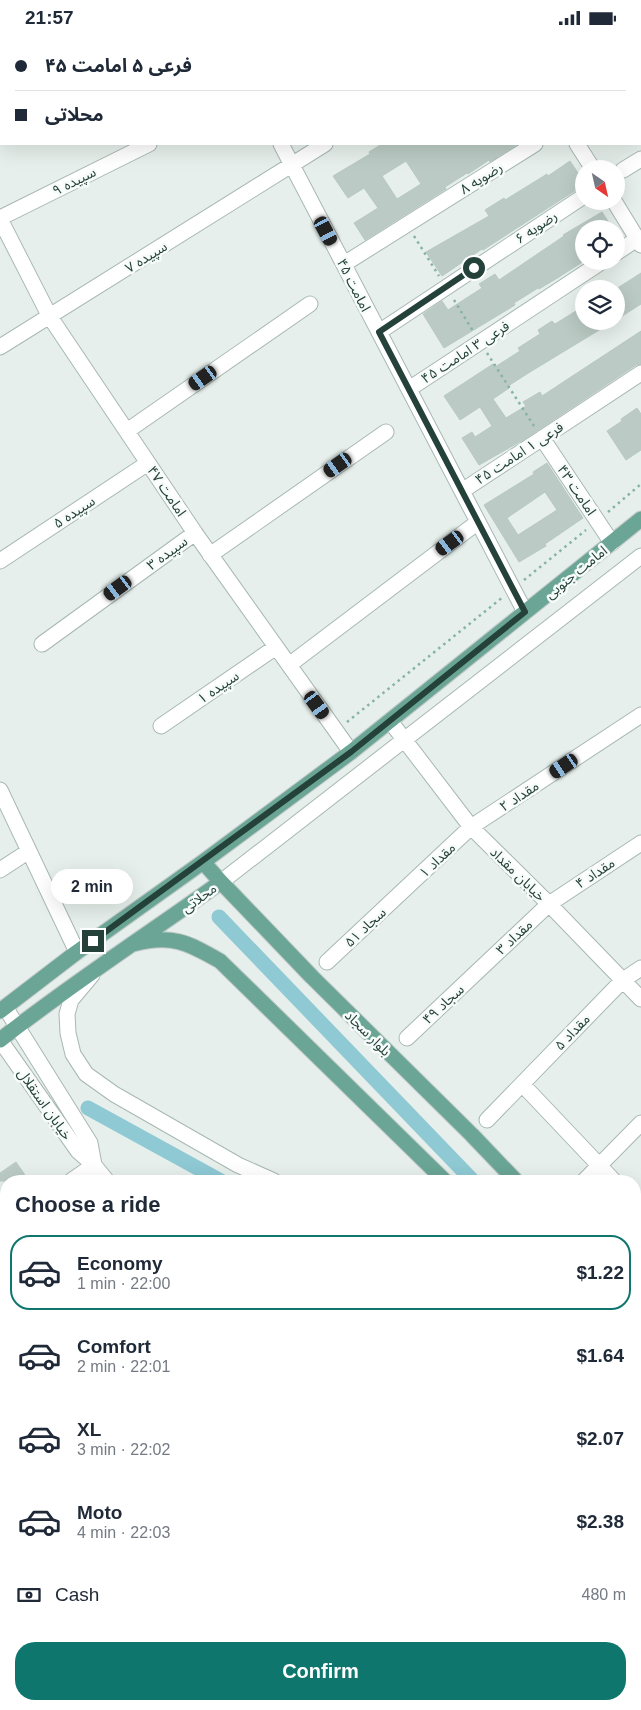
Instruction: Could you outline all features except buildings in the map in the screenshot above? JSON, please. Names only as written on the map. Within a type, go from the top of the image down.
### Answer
[{"type":"main road","name":"امامت جنوبی","points":[[203,862],[351,752],[641,519]]},
{"type":"main road","name":"محلاتی","points":[[0,1040],[99,966],[220,882],[203,862],[77,952],[3,1009]]},
{"type":"main road","name":"بلوار سجاد","points":[[220,882],[510,1175]]},
{"type":"main road","points":[[133,943],[151,939],[185,942],[220,961],[439,1175]]},
{"type":"street","name":"سپیده ۹","points":[[0,219],[147,145]]},
{"type":"street","name":"امامت ۴۵","points":[[282,145],[525,612]]},
{"type":"street","name":"سپیده ۷","points":[[0,347],[323,145]]},
{"type":"street","name":"رضویه ۸","points":[[344,264],[533,145]]},
{"type":"street","points":[[578,145],[587,160]]},
{"type":"street","points":[[625,169],[641,159]]},
{"type":"street","name":"رضویه ۶","points":[[379,332],[575,202]]},
{"type":"street","points":[[619,210],[639,242],[625,249]]},
{"type":"street","name":"امامت ۴۷","points":[[0,219],[50,317],[210,555],[351,752]]},
{"type":"street","name":"فرعی ۳ امامت ۴۵","points":[[409,389],[589,270]]},
{"type":"street","points":[[127,431],[310,304]]},
{"type":"street","name":"فرعی ۱ امامت ۴۵","points":[[462,491],[641,373]]},
{"type":"street","points":[[210,555],[386,432]]},
{"type":"street","name":"امامت ۴۳","points":[[542,438],[612,543]]},
{"type":"street","name":"سپیده ۵","points":[[0,561],[148,463]]},
{"type":"street","points":[[289,665],[478,522]]},
{"type":"street","name":"سپیده ۳","points":[[42,644],[195,533]]},
{"type":"street","points":[[220,882],[406,740],[641,556]]},
{"type":"street","name":"سپیده ۱","points":[[160,726],[276,647]]},
{"type":"street","name":"مقداد ۲","points":[[471,827],[641,715]]},
{"type":"street","name":"خیابان مقداد","points":[[390,721],[471,827],[641,999]]},
{"type":"street","points":[[0,790],[77,952]]},
{"type":"street","name":"مقداد ۱","points":[[402,892],[471,827]]},
{"type":"street","name":"مقداد ۴","points":[[549,904],[641,843]]},
{"type":"street","points":[[0,870],[29,851]]},
{"type":"street","name":"سجاد ۵۱","points":[[327,962],[402,892]]},
{"type":"street","name":"مقداد ۳","points":[[480,969],[549,904]]},
{"type":"street","points":[[99,966],[71,1000],[67,1014],[68,1033],[73,1054],[86,1074],[114,1094],[238,1165],[260,1175]]},
{"type":"street","name":"مقداد ۵","points":[[487,1120],[623,980],[641,968]]},
{"type":"street","name":"سجاد ۴۹","points":[[407,1039],[480,969]]},
{"type":"street","points":[[3,1009],[18,1026],[90,1143],[94,1165],[80,1175]]},
{"type":"street","name":"خیابان استقلال","points":[[0,1040],[78,1151],[102,1175]]},
{"type":"street","points":[[522,1084],[608,1175]]},
{"type":"street","points":[[590,1175],[641,1123]]},
{"type":"path","points":[[336,731],[641,484]]},
{"type":"waterway","points":[[219,917],[467,1175]]},
{"type":"waterway","points":[[88,1108],[210,1175]]},
{"type":"route","points":[[93,941],[351,752],[525,612],[379,332],[474,268]]}]
